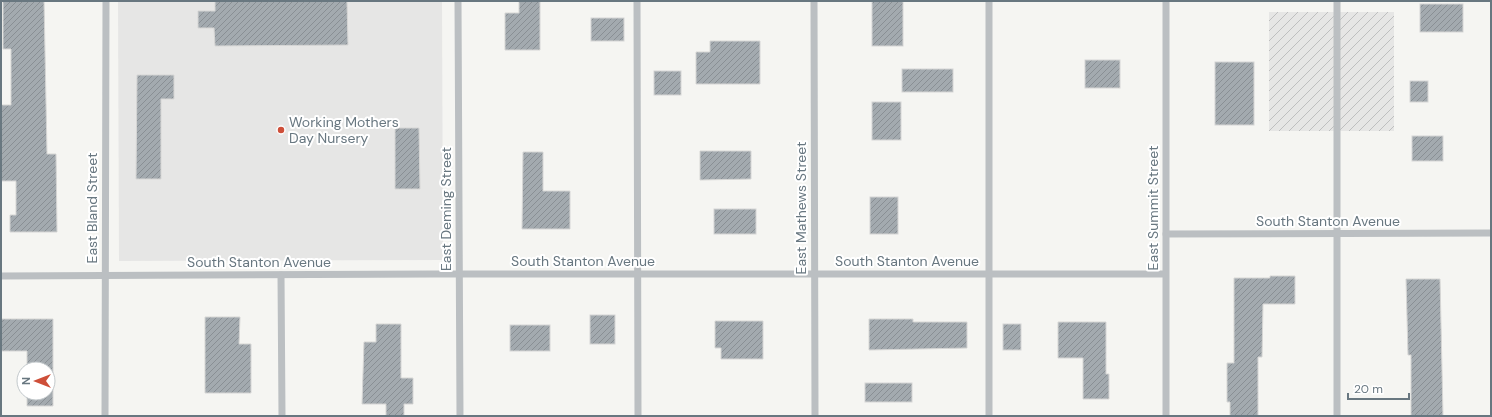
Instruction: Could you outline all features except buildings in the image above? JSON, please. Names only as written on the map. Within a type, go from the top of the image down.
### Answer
[{"type":"street","name":"East Bland Street","points":[[105,416],[106,1]]},
{"type":"street","name":"East Deming Street","points":[[458,1],[460,416]]},
{"type":"street","points":[[637,1],[638,416]]},
{"type":"street","name":"East Mathews Street","points":[[814,1],[815,416]]},
{"type":"street","points":[[989,1],[989,416]]},
{"type":"street","name":"East Summit Street","points":[[1166,1],[1166,416]]},
{"type":"street","points":[[1337,1],[1338,416]]},
{"type":"street","name":"South Stanton Avenue","points":[[1166,234],[1491,233]]},
{"type":"street","name":"South Stanton Avenue","points":[[1,276],[459,274],[1165,274]]},
{"type":"street","points":[[281,275],[282,416]]},
{"type":"shaded area","name":"Working Mothers Day Nursery","points":[[118,1],[442,1],[443,260],[119,261]]},
{"type":"shaded area","points":[[1269,12],[1394,12],[1394,131],[1269,131]]},
{"type":"place","name":"Working Mothers Day Nursery","points":[[281,130]]}]
